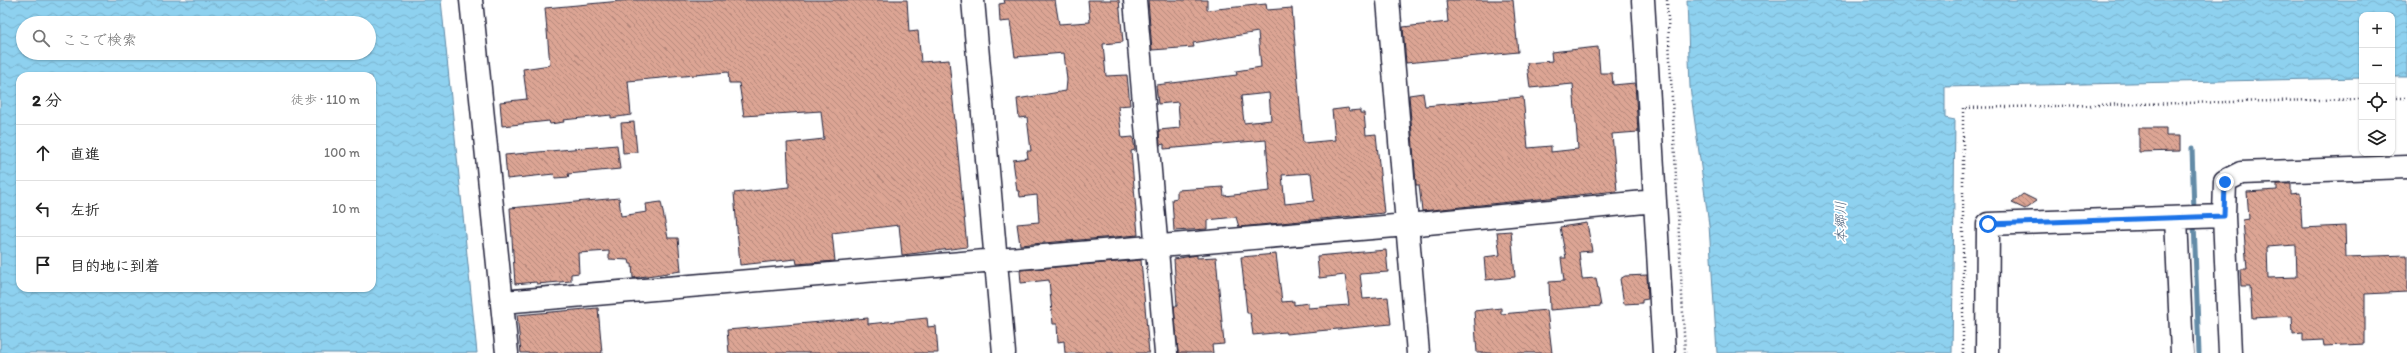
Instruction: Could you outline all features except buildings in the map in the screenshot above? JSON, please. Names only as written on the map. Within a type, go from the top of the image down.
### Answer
[{"type":"street","points":[[471,0],[507,353]]},
{"type":"street","points":[[973,0],[1004,353]]},
{"type":"street","points":[[1135,0],[1166,353]]},
{"type":"street","points":[[1388,0],[1418,353]]},
{"type":"street","points":[[1643,0],[1664,353]]},
{"type":"street","points":[[2230,353],[2224,216],[2225,182],[2241,173],[2407,167]]},
{"type":"street","points":[[502,302],[1157,247],[1655,201]]},
{"type":"street","points":[[1987,353],[1988,224],[2224,216]]},
{"type":"street","points":[[2176,218],[2182,353]]},
{"type":"path","points":[[1667,0],[1685,353]]},
{"type":"path","points":[[2395,98],[2407,98]]},
{"type":"path","points":[[1963,353],[1963,108],[2359,99]]},
{"type":"water","points":[[0,0],[441,0],[477,353],[0,353]]},
{"type":"water","name":"本郷川","points":[[1687,0],[2407,0],[2407,77],[2395,77],[2395,12],[2359,12],[2359,78],[1945,87],[1945,118],[1955,120],[1952,353],[1717,353],[1709,225],[1690,87]]},
{"type":"waterway","points":[[2192,148],[2194,212]]},
{"type":"waterway","points":[[2194,222],[2199,353]]},
{"type":"route","points":[[1988,224],[2224,216],[2225,182]]}]
